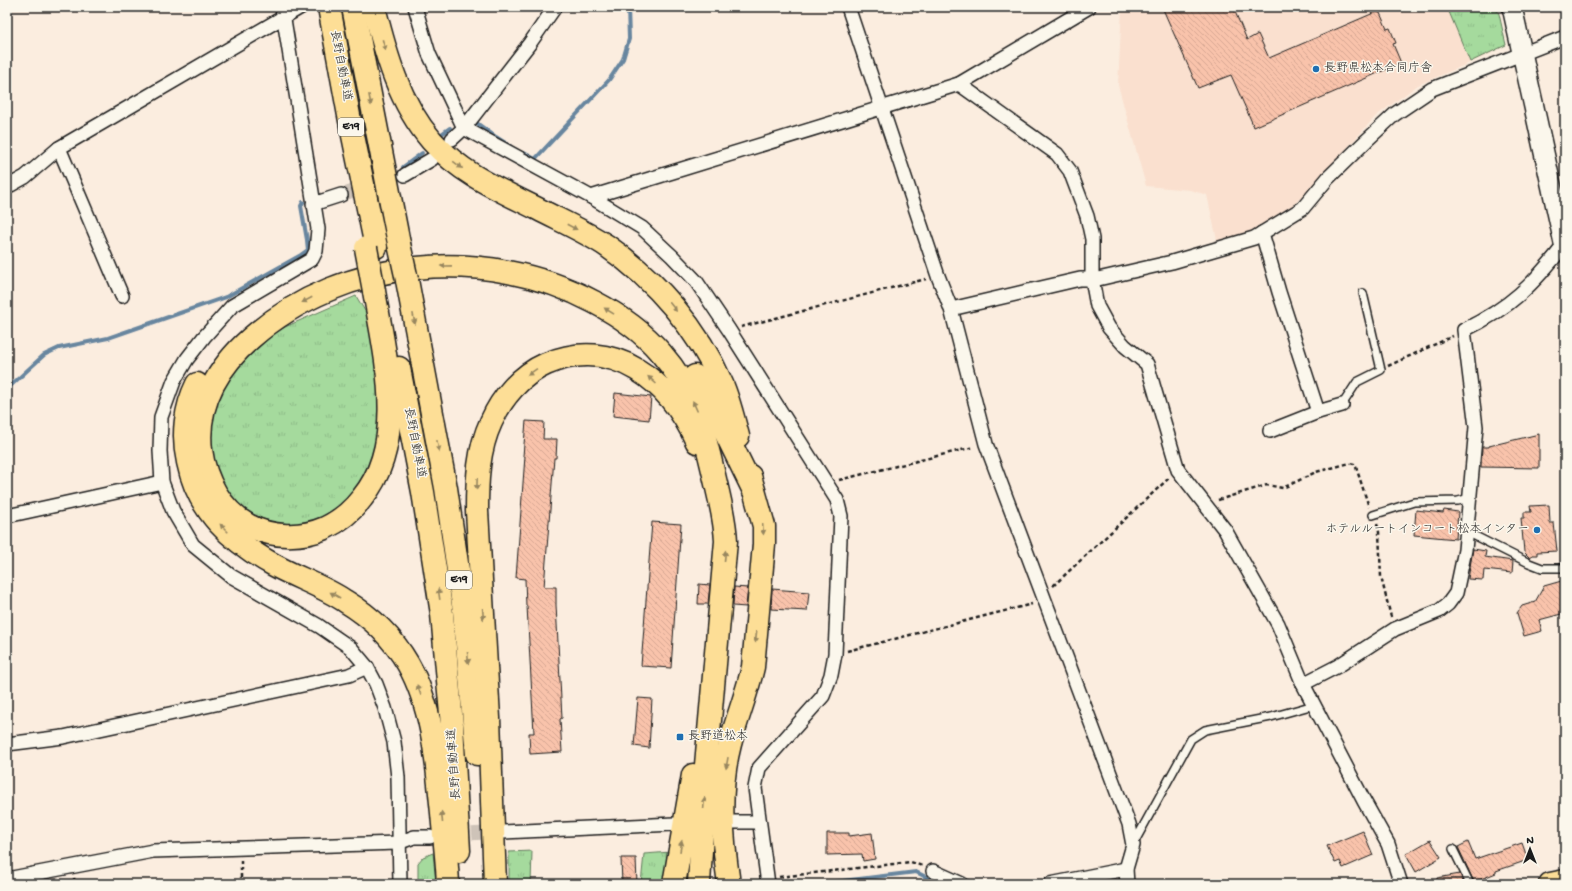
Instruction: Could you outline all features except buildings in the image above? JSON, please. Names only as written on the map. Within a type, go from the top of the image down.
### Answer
[{"type":"highway","name":"長野自動車道","points":[[329,7],[371,248],[423,492],[442,614],[455,762],[460,884]]},
{"type":"highway","name":"長野自動車道","points":[[353,7],[446,488],[464,611],[480,791],[483,884]]},
{"type":"highway","points":[[374,7],[390,66],[399,88],[414,117],[433,142],[454,162],[476,178],[606,246],[631,264],[667,299],[683,319],[713,365],[722,385],[764,526],[763,560],[753,667],[730,744],[726,765],[722,810],[724,848],[729,884]]},
{"type":"highway","points":[[448,884],[439,786],[429,722],[419,688],[408,664],[392,641],[372,620],[346,601],[316,584],[274,565],[248,549],[227,532],[211,515],[197,493],[190,472],[186,452],[185,432],[187,412],[193,391],[204,369],[218,350],[234,332],[254,315],[276,300],[310,282],[355,266],[390,257],[444,252],[506,257],[534,263],[585,281],[611,295],[652,324],[669,341],[687,364],[707,395],[754,491]]},
{"type":"highway","points":[[379,289],[390,407],[385,449],[374,480],[366,494],[345,516],[320,530],[307,534],[278,534],[264,532],[249,526],[224,504],[214,490],[207,475],[202,458],[200,442],[204,409],[209,392],[216,377],[241,346],[283,313],[308,299],[359,278],[392,271],[447,266],[475,267],[506,271],[533,277],[558,285],[602,307],[624,320],[642,334],[661,353],[674,369],[695,405],[702,425],[723,511],[726,541],[706,765],[698,884]]},
{"type":"highway","points":[[496,884],[489,718],[480,573],[477,483],[479,460],[484,440],[500,403],[511,389],[540,367],[573,355],[593,354],[612,358],[630,365],[647,376],[662,390],[686,420],[705,460],[723,511]]},
{"type":"highway","points":[[674,884],[715,664]]},
{"type":"highway","points":[[724,848],[734,884]]},
{"type":"highway","points":[[1550,884],[1565,881]]},
{"type":"street","points":[[7,187],[25,178],[59,148],[282,12],[301,7]]},
{"type":"street","points":[[415,7],[429,54],[464,128],[591,197],[642,228],[672,256],[696,281],[729,330],[837,500],[841,516],[835,654],[831,675],[823,696],[760,768],[756,788],[767,881]]},
{"type":"street","points":[[452,139],[464,128],[530,43],[555,7]]},
{"type":"street","points":[[848,7],[938,276],[951,309],[986,444],[1044,594],[1129,824],[1133,845],[1126,870],[1127,884]]},
{"type":"street","points":[[591,197],[959,84],[1090,7]]},
{"type":"street","points":[[1303,684],[1338,666],[1395,629],[1439,611],[1453,598],[1458,586],[1467,532],[1476,427],[1464,330],[1492,316],[1521,294],[1565,245],[1512,7]]},
{"type":"street","points":[[282,12],[318,229],[316,251],[312,259],[232,306],[204,337],[188,359],[174,381],[161,416],[160,451],[162,482],[173,511],[193,545],[230,576],[319,626],[350,648],[367,667],[386,708],[394,742],[398,777],[398,843],[400,884]]},
{"type":"street","points":[[951,309],[1080,279],[1098,279],[1172,262],[1254,238],[1303,208],[1328,178],[1367,140],[1401,110],[1432,88],[1565,37]]},
{"type":"street","points":[[959,84],[1057,154],[1070,171],[1087,216],[1092,239],[1092,279],[1097,306],[1109,328],[1125,346],[1147,364],[1178,470],[1225,530],[1278,624],[1303,684],[1388,844],[1401,884]]},
{"type":"street","points":[[59,148],[122,296]]},
{"type":"street","points":[[405,175],[432,160]]},
{"type":"street","points":[[313,204],[341,196]]},
{"type":"street","points":[[1262,233],[1279,292],[1318,412]]},
{"type":"street","points":[[1270,431],[1318,412],[1342,405]]},
{"type":"street","points":[[7,516],[162,482]]},
{"type":"street","points":[[7,744],[63,737],[124,724],[349,675],[367,667]]},
{"type":"street","points":[[734,822],[759,822]]},
{"type":"street","points":[[503,832],[674,824]]},
{"type":"street","points":[[7,879],[153,851],[398,843],[414,837],[430,837]]},
{"type":"street","points":[[1050,884],[1126,870]]},
{"type":"street","points":[[933,871],[962,884]]},
{"type":"lane","points":[[1342,405],[1357,382],[1381,370],[1363,293]]},
{"type":"lane","points":[[1373,516],[1414,502],[1458,501],[1470,498]]},
{"type":"lane","points":[[1467,532],[1529,564],[1542,568],[1565,568]]},
{"type":"lane","points":[[1133,845],[1191,739],[1205,730],[1271,717],[1314,705]]},
{"type":"lane","points":[[1453,849],[1470,884]]},
{"type":"path","points":[[729,330],[938,276]]},
{"type":"path","points":[[1381,370],[1464,330]]},
{"type":"path","points":[[827,483],[986,444]]},
{"type":"path","points":[[1207,506],[1219,500],[1257,488],[1267,486],[1283,488],[1316,472],[1350,463],[1354,464],[1379,532],[1384,591],[1395,629]]},
{"type":"path","points":[[835,654],[1031,606],[1178,470]]},
{"type":"path","points":[[240,848],[241,884]]},
{"type":"path","points":[[767,881],[911,862],[933,871]]},
{"type":"shaded area","points":[[1122,7],[1496,7],[1506,45],[1488,55],[1418,85],[1376,116],[1307,192],[1291,207],[1277,218],[1254,231],[1221,242],[1217,240],[1207,195],[1190,190],[1146,186],[1118,85]]},
{"type":"green space","points":[[1447,7],[1496,7],[1506,45],[1470,62]]},
{"type":"green space","points":[[356,296],[368,316],[378,383],[380,422],[375,450],[366,481],[327,519],[286,526],[250,515],[232,504],[217,479],[205,442],[209,414],[235,367],[269,337],[285,327]]},
{"type":"green space","points":[[532,851],[531,884],[509,884],[509,852]]},
{"type":"green space","points":[[671,852],[667,884],[641,884],[644,854]]},
{"type":"green space","points":[[433,853],[436,884],[418,884],[418,863],[423,857]]},
{"type":"waterway","points":[[524,153],[535,159],[609,80],[623,59],[629,39],[628,7]]},
{"type":"waterway","points":[[474,121],[510,146]]},
{"type":"waterway","points":[[443,133],[450,128]]},
{"type":"waterway","points":[[403,167],[422,153]]},
{"type":"waterway","points":[[7,389],[44,355],[59,348],[108,338],[226,297],[301,255],[308,250],[301,206],[303,202]]},
{"type":"waterway","points":[[818,884],[916,872],[940,884]]},
{"type":"tunnel","points":[[341,195],[369,186]]},
{"type":"tunnel","points":[[453,835],[499,832]]},
{"type":"place","name":"長野県松本合同庁舎","points":[[1316,69]]},
{"type":"place","name":"ホテルルートインコート松本インター","points":[[1537,530]]},
{"type":"place","name":"長野道松本","points":[[680,737]]}]
